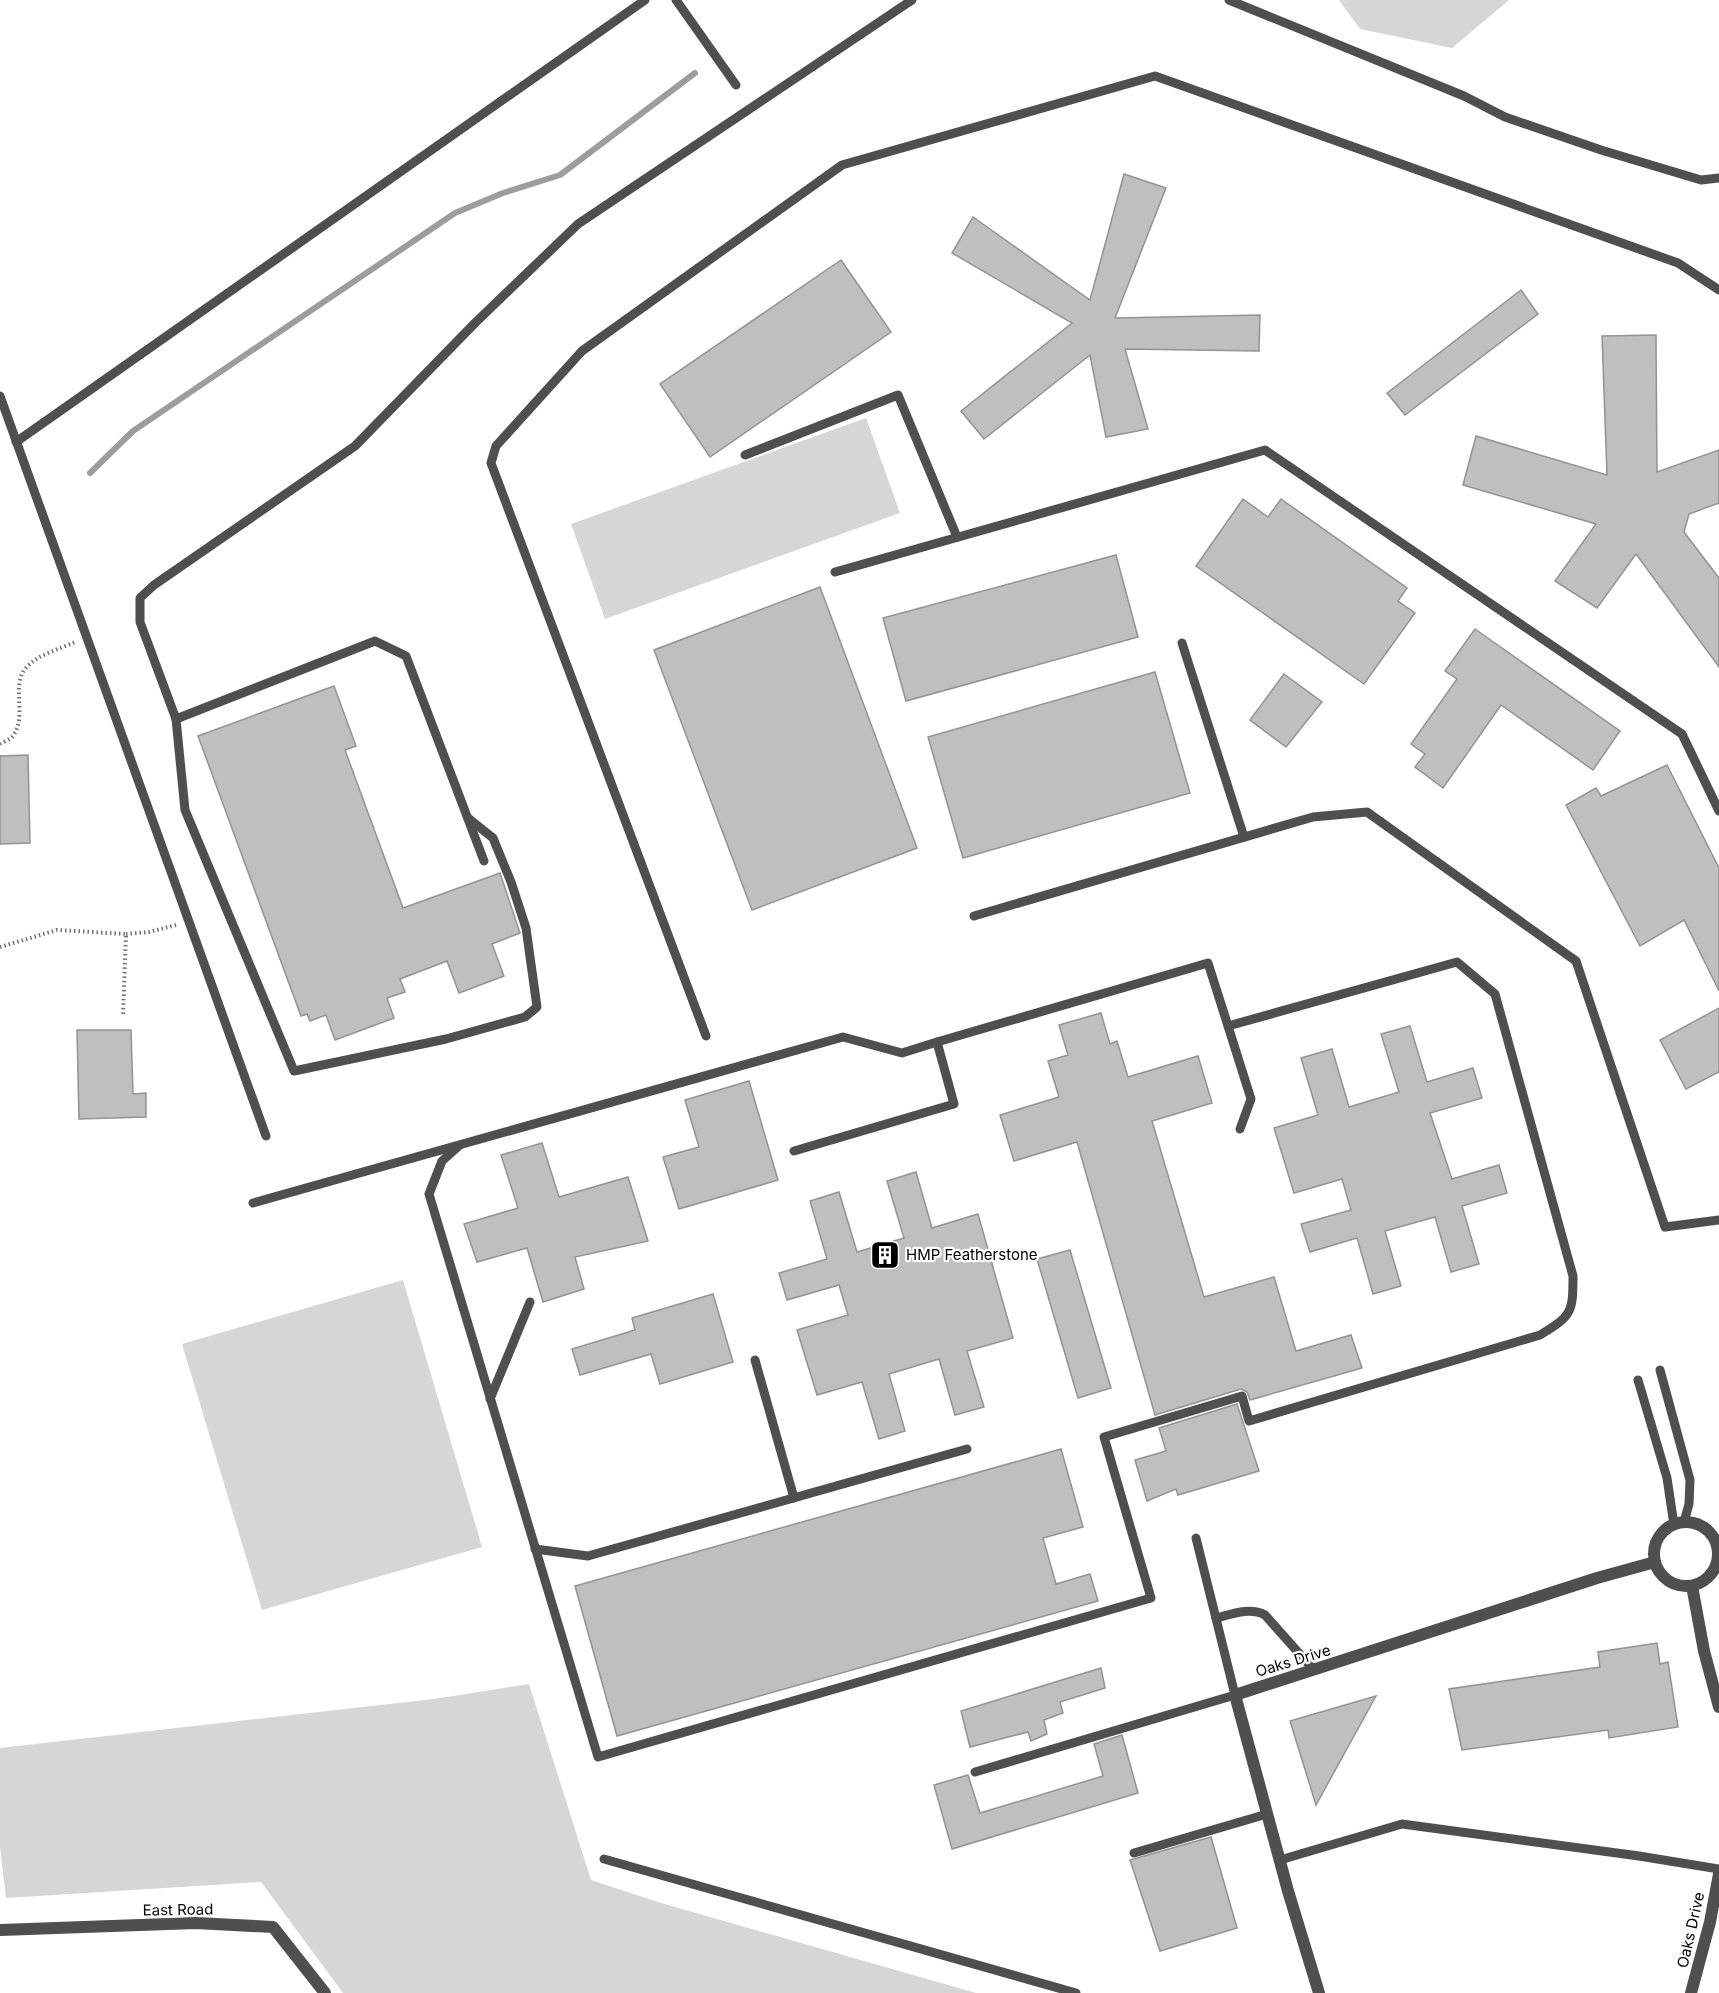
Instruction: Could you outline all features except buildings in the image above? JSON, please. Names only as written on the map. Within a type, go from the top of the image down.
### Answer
[{"type":"street","points":[[1679,1524],[1695,1524],[1705,1529],[1717,1541],[1718,1558],[1714,1568],[1709,1576],[1692,1586],[1682,1586],[1664,1578],[1655,1562],[1654,1552],[1660,1536],[1679,1524]]},
{"type":"street","name":"Oaks Drive","points":[[1234,1695],[1597,1578],[1655,1562]]},
{"type":"street","points":[[1692,1586],[1704,1651],[1719,1707]]},
{"type":"street","points":[[1234,1695],[1319,1993]]},
{"type":"street","name":"Oaks Drive","points":[[1691,1993],[1710,1922],[1719,1874]]},
{"type":"street","name":"East Road","points":[[0,1930],[196,1923],[273,1927],[326,1993]]},
{"type":"lane","points":[[16,442],[645,0]]},
{"type":"lane","points":[[676,0],[736,85]]},
{"type":"lane","points":[[468,818],[493,838],[511,882],[526,928],[537,1007],[525,1017],[446,1040],[294,1071],[185,810],[176,719],[140,622],[140,598],[154,585],[355,446],[475,323],[578,224],[912,0]]},
{"type":"lane","points":[[1229,0],[1464,96],[1505,117],[1600,150],[1701,180],[1719,178]]},
{"type":"lane","points":[[706,1036],[491,463],[496,446],[582,351],[842,165],[1155,76],[1678,262],[1719,290]]},
{"type":"lane","points":[[745,455],[898,395],[957,537]]},
{"type":"lane","points":[[0,396],[266,1136]]},
{"type":"lane","points":[[835,572],[1265,450],[1682,734],[1719,811]]},
{"type":"lane","points":[[176,719],[375,641],[406,656],[484,861]]},
{"type":"lane","points":[[1182,642],[1244,837]]},
{"type":"lane","points":[[974,916],[1313,818],[1367,812],[1576,961],[1665,1227],[1719,1220]]},
{"type":"lane","points":[[460,1145],[442,1161],[429,1194],[598,1757],[1151,1598],[1104,1437],[1242,1396],[1249,1421],[1540,1335],[1561,1323],[1573,1305],[1573,1276],[1495,994],[1457,962],[1228,1026]]},
{"type":"lane","points":[[252,1203],[843,1037],[902,1053],[1208,963],[1251,1099],[1239,1129]]},
{"type":"lane","points":[[794,1151],[954,1104],[937,1042]]},
{"type":"lane","points":[[490,1399],[531,1302]]},
{"type":"lane","points":[[755,1360],[794,1498]]},
{"type":"lane","points":[[1660,1370],[1690,1480],[1689,1504],[1679,1524]]},
{"type":"lane","points":[[1638,1380],[1679,1524]]},
{"type":"lane","points":[[535,1549],[588,1556],[967,1449]]},
{"type":"lane","points":[[975,1772],[1234,1695],[1196,1538]]},
{"type":"lane","points":[[1216,1618],[1257,1611],[1266,1615],[1313,1669]]},
{"type":"lane","points":[[1134,1853],[1267,1814]]},
{"type":"lane","points":[[1280,1860],[1402,1824],[1719,1869]]},
{"type":"lane","points":[[604,1858],[1076,1993]]},
{"type":"path","points":[[0,744],[12,737],[18,722],[21,680],[26,668],[40,658],[86,637]]},
{"type":"path","points":[[0,947],[57,930],[126,934],[149,932],[189,921]]},
{"type":"path","points":[[123,1015],[126,934]]},
{"type":"shaded area","points":[[1339,0],[1509,0],[1452,48],[1360,29]]},
{"type":"shaded area","points":[[866,418],[900,513],[605,619],[571,524]]},
{"type":"shaded area","points":[[403,1280],[482,1547],[262,1610],[182,1344]]},
{"type":"shaded area","points":[[529,1684],[591,1880],[661,1903],[976,1993],[343,1993],[261,1882],[6,1898],[0,1847],[0,1748],[434,1699]]},
{"type":"waterway","points":[[90,473],[133,431],[455,213],[503,193],[560,175],[695,73]]},
{"type":"place","name":"HMP Featherstone","points":[[885,1255]]}]
